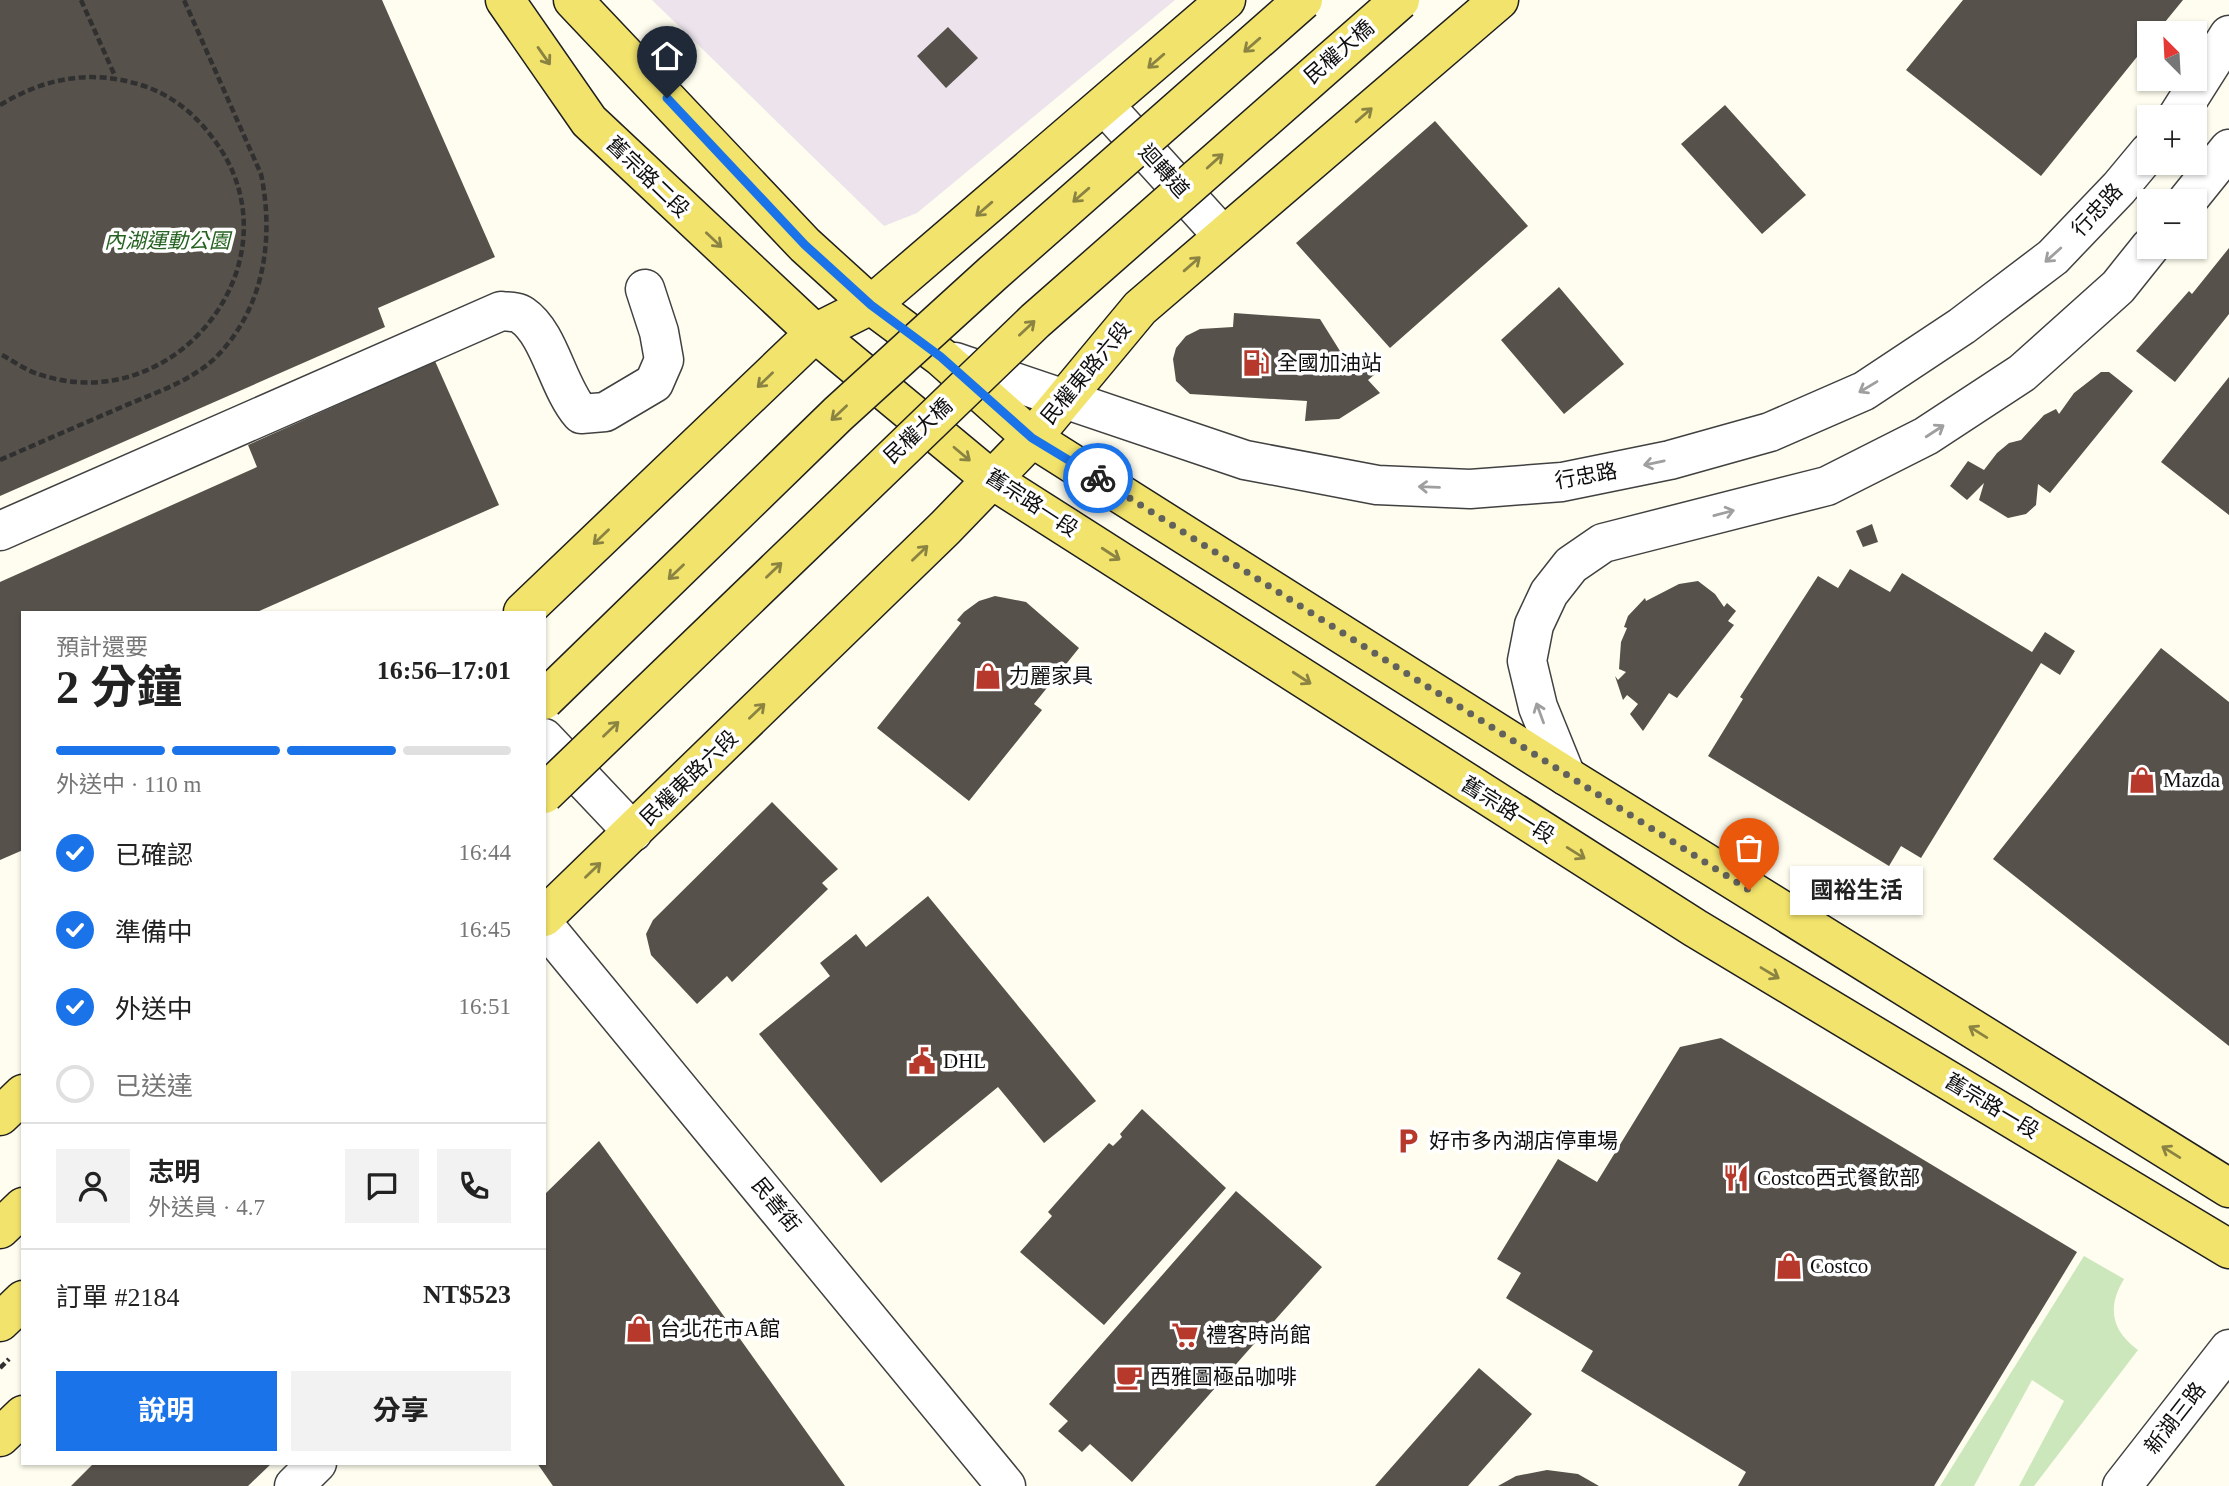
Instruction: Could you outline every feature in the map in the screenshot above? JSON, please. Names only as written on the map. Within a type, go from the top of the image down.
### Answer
[{"type":"main road","name":"舊宗路二段","points":[[505,0],[589,121],[815,333]]},
{"type":"main road","points":[[573,0],[805,245],[871,305],[941,357],[1032,438],[1566,776],[2229,1188]]},
{"type":"main road","points":[[524,611],[815,333],[871,305],[1226,0]]},
{"type":"main road","points":[[546,698],[838,414],[993,273],[1303,0]]},
{"type":"main road","name":"民權大橋","points":[[546,791],[1035,321],[1400,0]]},
{"type":"main road","name":"民權東路六段","points":[[546,915],[945,528],[1032,438],[1140,308],[1499,0]]},
{"type":"main road","name":"舊宗路一段","points":[[815,333],[991,479],[1695,928],[2229,1249]]},
{"type":"main road","points":[[0,1116],[21,1096]]},
{"type":"main road","points":[[0,1229],[21,1209]]},
{"type":"main road","points":[[0,1322],[21,1302]]},
{"type":"main road","points":[[0,1437],[21,1417]]},
{"type":"street","points":[[2191,105],[2229,35]]},
{"type":"street","name":"迴轉道","points":[[1105,106],[1223,236]]},
{"type":"street","points":[[2207,131],[2229,144]]},
{"type":"street","points":[[2197,189],[2229,149]]},
{"type":"street","name":"行忠路","points":[[941,357],[1065,398],[1164,435],[1245,460],[1377,485],[1470,489],[1562,482],[1670,460],[1770,432],[1864,390],[1962,327],[2053,257],[2137,166]]},
{"type":"street","points":[[1566,776],[1538,708],[1527,661],[1534,625],[1549,593],[1571,565],[1603,543],[1827,486],[1926,436],[2022,373],[2118,286],[2140,259]]},
{"type":"street","points":[[0,531],[500,311],[520,313],[537,330],[567,398],[581,414],[605,412],[653,383],[664,360],[659,332],[645,289]]},
{"type":"street","points":[[546,740],[633,832]]},
{"type":"street","name":"民善街","points":[[546,927],[1006,1486]]},
{"type":"street","name":"新湖三路","points":[[2122,1486],[2229,1349]]},
{"type":"street","points":[[294,1486],[315,1465]]},
{"type":"path","points":[[81,0],[115,77]]},
{"type":"path","points":[[0,460],[187,379],[219,354],[247,315],[262,276],[267,236],[265,191],[261,174],[184,0]]},
{"type":"path","points":[[0,105],[28,88],[71,76],[115,77],[159,91],[197,118],[225,154],[242,198],[243,244],[232,289],[207,329],[172,359],[130,378],[83,383],[37,374],[0,354]]},
{"type":"shaded area","points":[[652,0],[1175,0],[917,213],[884,226]]},
{"type":"green space","points":[[2084,1256],[2124,1279],[2115,1299],[2115,1318],[2122,1334],[2138,1350],[2034,1486],[2019,1486],[2064,1401],[2032,1380],[1974,1486],[1940,1486]]},
{"type":"building","name":"內湖運動公園","points":[[0,0],[382,0],[495,257],[378,308],[385,327],[0,496]]},
{"type":"building","points":[[1963,0],[2183,0],[2166,21],[2137,21],[2137,57],[2041,176],[1906,70]]},
{"type":"building","points":[[948,27],[978,58],[946,88],[917,56]]},
{"type":"building","points":[[1725,105],[1806,195],[1762,234],[1681,144]]},
{"type":"building","points":[[1435,121],[1528,226],[1390,348],[1296,243]]},
{"type":"building","points":[[2229,248],[2229,314],[2175,382],[2136,351],[2189,291],[2192,294]]},
{"type":"building","points":[[1559,287],[1624,364],[1564,414],[1501,340]]},
{"type":"building","name":"全國加油站","points":[[1234,313],[1320,319],[1340,351],[1356,366],[1367,356],[1380,370],[1368,380],[1380,393],[1339,419],[1305,421],[1307,401],[1190,394],[1176,381],[1173,359],[1176,348],[1186,336],[1200,329],[1233,327]]},
{"type":"building","points":[[435,361],[499,505],[259,611],[21,611],[21,851],[0,860],[0,582],[257,467],[248,445]]},
{"type":"building","points":[[2101,372],[2109,372],[2133,391],[2050,493],[2038,484],[2036,505],[2026,514],[2008,518],[1979,500],[1984,483],[1967,500],[1950,486],[1968,461],[1984,470],[1997,453],[2009,443],[2021,440],[2044,415],[2056,409],[2059,414],[2074,393]]},
{"type":"building","points":[[2229,377],[2229,515],[2161,462]]},
{"type":"building","points":[[1872,524],[1878,542],[1863,547],[1856,531]]},
{"type":"building","points":[[1850,569],[1890,592],[1902,573],[2032,652],[2045,632],[2075,651],[2060,675],[2041,663],[1921,858],[1901,846],[1889,866],[1708,756],[1743,699],[1740,697],[1818,576],[1838,588]]},
{"type":"building","points":[[1698,581],[1715,594],[1724,607],[1727,603],[1736,611],[1728,621],[1734,625],[1677,698],[1669,693],[1643,731],[1630,714],[1638,704],[1627,695],[1623,700],[1615,676],[1618,680],[1626,672],[1619,669],[1621,642],[1627,628],[1624,627],[1628,616],[1645,598],[1646,601],[1679,584]]},
{"type":"building","name":"力麗家具","points":[[995,596],[1026,602],[1079,648],[1034,704],[1042,710],[969,801],[877,728],[961,623],[957,620],[964,612],[979,601]]},
{"type":"building","name":"Mazda","points":[[2161,648],[2229,702],[2229,1046],[1993,859]]},
{"type":"building","points":[[772,802],[838,869],[822,883],[828,889],[732,982],[727,976],[697,1004],[651,955],[646,934],[653,920]]},
{"type":"building","name":"DHL","points":[[928,896],[1096,1101],[1044,1143],[998,1087],[881,1183],[759,1034],[830,976],[820,963],[856,934],[866,947]]},
{"type":"building","name":"Costco","points":[[1721,1038],[2077,1252],[1934,1486],[1738,1486],[1746,1472],[1581,1371],[1593,1351],[1506,1298],[1521,1273],[1497,1259],[1558,1159],[1597,1182],[1680,1047]]},
{"type":"building","points":[[1142,1109],[1226,1188],[1104,1325],[1020,1252],[1052,1216],[1048,1212],[1109,1143],[1113,1146],[1122,1137],[1120,1134]]},
{"type":"building","name":"台北花市A館","points":[[599,1141],[845,1486],[553,1486],[538,1465],[546,1465],[546,1193]]},
{"type":"building","name":"禮客時尚館","points":[[1236,1191],[1322,1267],[1132,1482],[1090,1444],[1082,1452],[1058,1431],[1068,1421],[1049,1404]]},
{"type":"building","points":[[1479,1368],[1532,1414],[1468,1486],[1375,1486]]},
{"type":"building","points":[[92,1465],[270,1465],[248,1486],[71,1486]]},
{"type":"building","points":[[1547,1470],[1578,1474],[1599,1486],[1498,1486],[1516,1476]]},
{"type":"way so far","points":[[1098,478],[1749,890]]},
{"type":"place","name":"全國加油站","points":[[1256,363]]},
{"type":"place","name":"力麗家具","points":[[988,676]]},
{"type":"place","name":"Mazda","points":[[2142,780]]},
{"type":"place","name":"國裕生活","points":[[1749,890]]},
{"type":"place","name":"DHL","points":[[922,1061]]},
{"type":"place","name":"好市多內湖店停車場","points":[[1408,1141]]},
{"type":"place","name":"Costco西式餐飲部","points":[[1736,1178]]},
{"type":"place","name":"Costco","points":[[1789,1266]]},
{"type":"place","name":"台北花市A館","points":[[639,1329]]},
{"type":"place","name":"禮客時尚館","points":[[1185,1335]]},
{"type":"place","name":"西雅圖極品咖啡","points":[[1129,1377]]},
{"type":"route","points":[[667,98],[805,245],[871,305],[941,357],[1032,438],[1098,478]]}]
